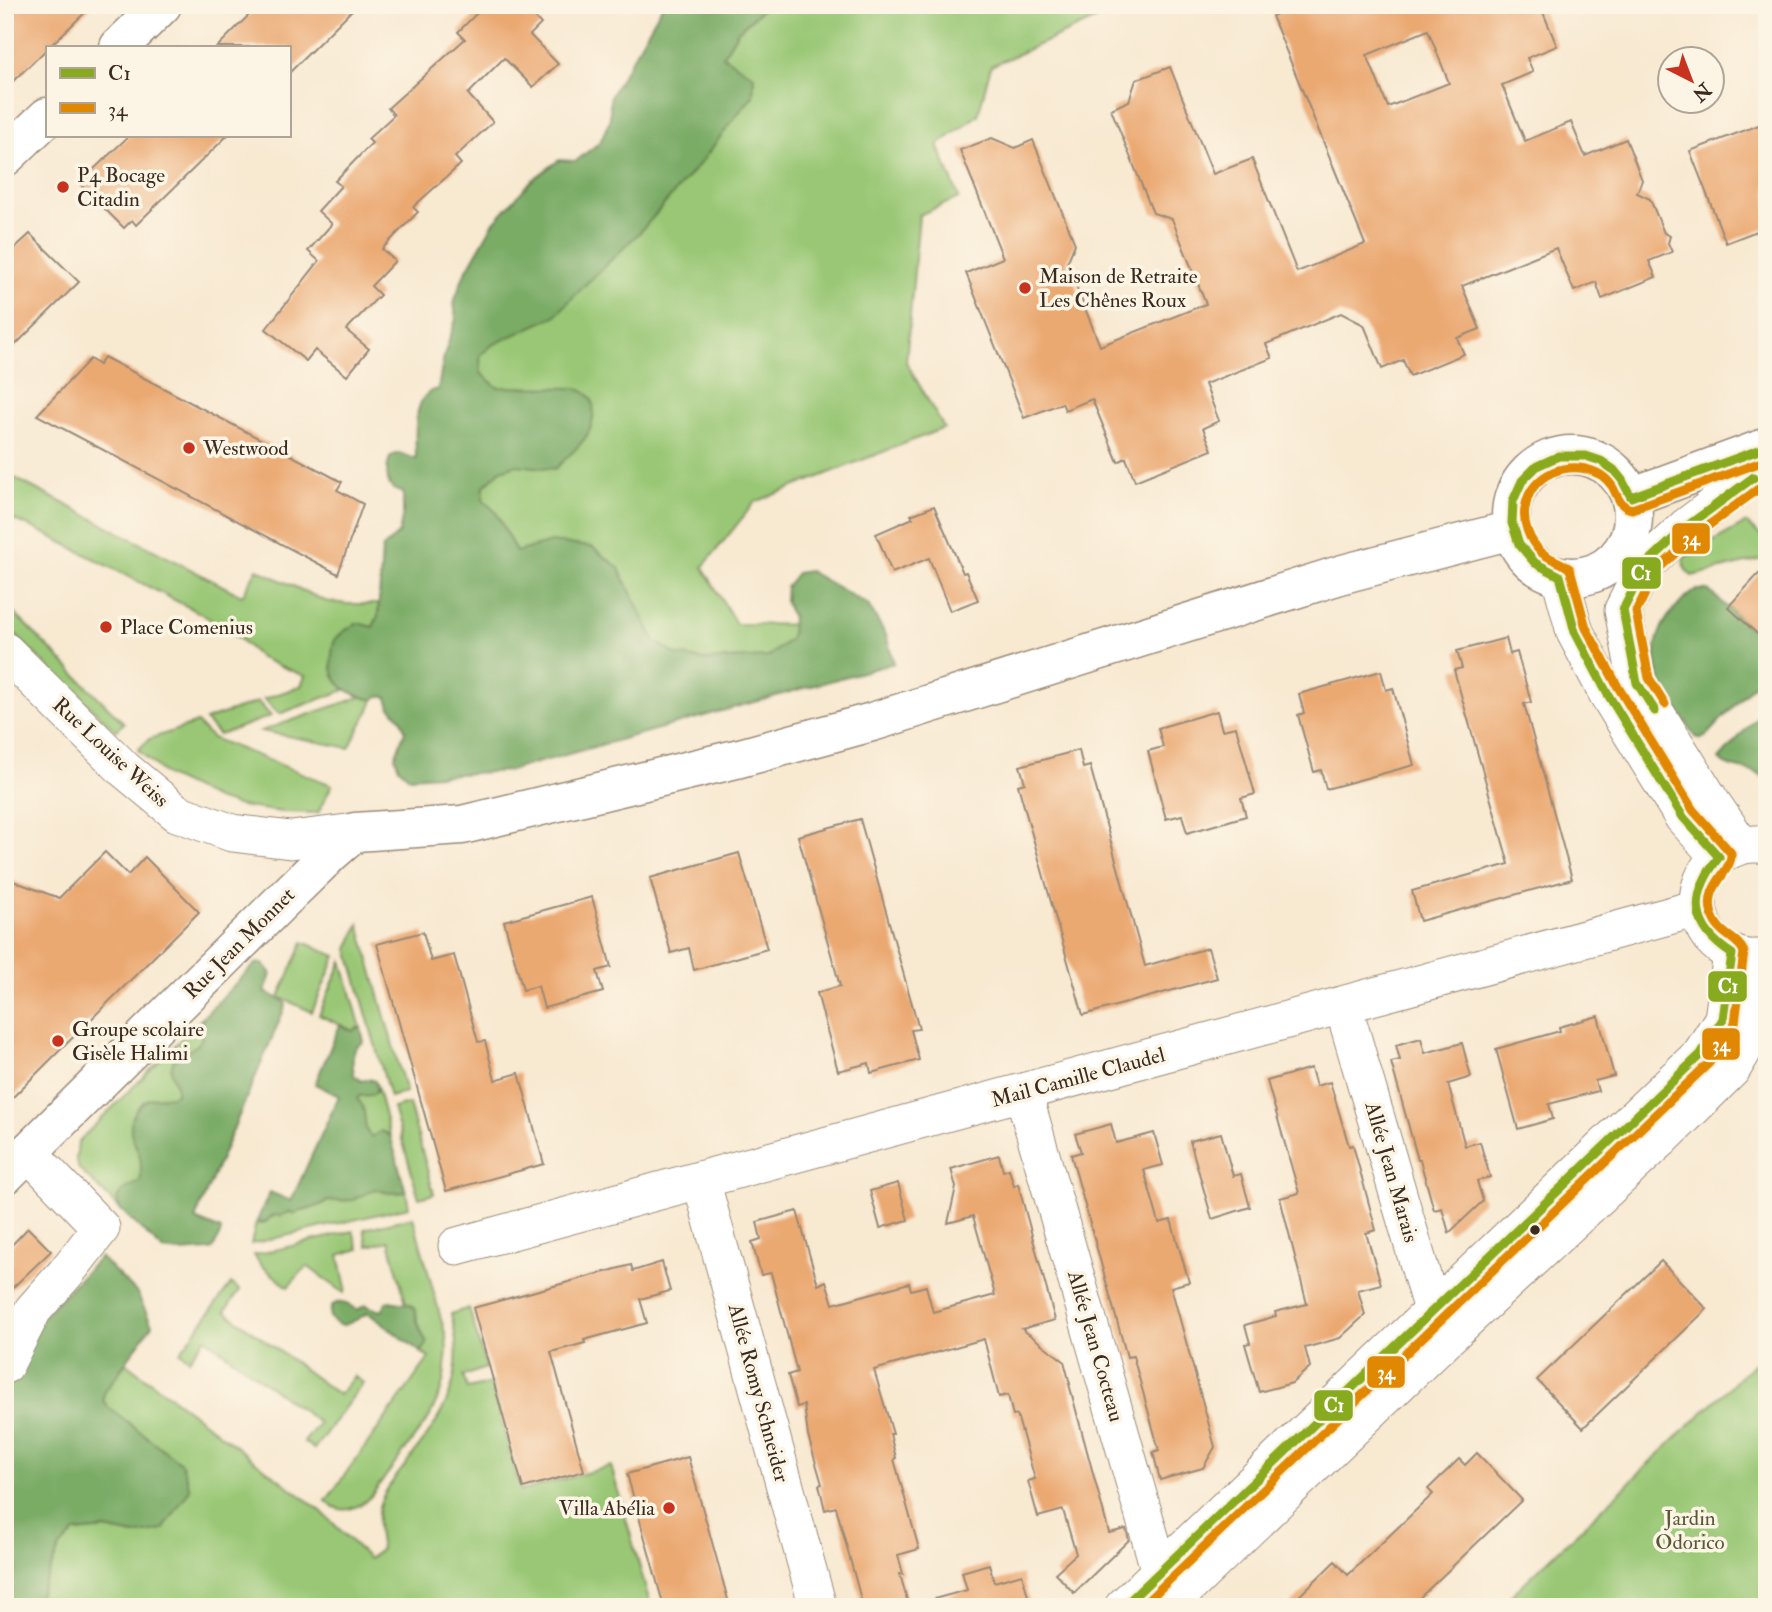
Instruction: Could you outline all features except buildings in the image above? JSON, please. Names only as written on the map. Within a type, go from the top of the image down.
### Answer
[{"type":"street","points":[[120,46],[162,5]]},
{"type":"street","points":[[5,158],[46,118]]},
{"type":"street","points":[[1631,497],[1767,447]]},
{"type":"street","points":[[1574,454],[1592,457],[1608,465],[1622,478],[1631,497],[1634,518],[1630,538],[1619,556],[1592,574],[1576,577],[1546,572],[1524,554],[1517,543],[1511,516],[1519,486],[1528,473],[1556,456],[1574,454]]},
{"type":"street","points":[[1742,849],[1637,683],[1623,610],[1646,564],[1686,527],[1767,468]]},
{"type":"street","points":[[355,832],[461,825],[740,758],[872,722],[1343,574],[1513,531]]},
{"type":"street","points":[[1560,576],[1575,632],[1606,693],[1684,817],[1742,849]]},
{"type":"street","name":"Rue Louise Weiss","points":[[5,651],[124,769],[177,813],[232,833],[291,840],[355,832]]},
{"type":"street","name":"Rue Jean Monnet","points":[[17,1163],[355,832]]},
{"type":"street","points":[[1123,1607],[1169,1591],[1433,1351],[1442,1321],[1548,1242],[1660,1140],[1732,1069],[1757,1027],[1765,987],[1755,957],[1716,943],[1704,927],[1698,908],[1699,889],[1706,871],[1742,849]]},
{"type":"street","name":"Mail Camille Claudel","points":[[457,1246],[1698,908]]},
{"type":"street","name":"Allée Jean Marais","points":[[1343,1005],[1442,1321]]},
{"type":"street","name":"Allée Jean Cocteau","points":[[1023,1092],[1169,1591]]},
{"type":"street","points":[[5,1365],[33,1310],[102,1228],[17,1163]]},
{"type":"street","name":"Allée Romy Schneider","points":[[701,1180],[818,1607]]},
{"type":"green space","points":[[663,5],[767,5],[738,31],[723,56],[754,76],[753,96],[702,161],[641,231],[555,316],[492,345],[480,356],[481,373],[497,387],[574,388],[586,393],[593,405],[588,434],[555,469],[516,465],[501,470],[484,486],[483,500],[496,512],[516,552],[551,542],[592,547],[618,567],[655,641],[677,655],[704,660],[768,657],[791,638],[792,617],[785,601],[786,587],[797,573],[809,571],[868,605],[886,635],[894,663],[508,771],[409,777],[399,768],[395,757],[405,731],[401,719],[390,707],[387,698],[378,696],[374,700],[350,692],[337,682],[332,667],[333,646],[337,637],[358,623],[373,627],[378,616],[382,549],[399,533],[403,513],[403,492],[392,488],[388,480],[390,459],[399,453],[416,459],[419,406],[428,393],[438,389],[444,356],[456,319],[454,302],[464,275],[494,222],[531,181],[559,160],[576,161],[600,142],[610,120],[610,97]]},
{"type":"green space","points":[[752,5],[1128,5],[991,66],[978,115],[938,145],[959,198],[919,215],[906,362],[944,428],[755,502],[703,567],[736,624],[818,625],[827,659],[548,748],[461,467],[478,347]]},
{"type":"green space","points":[[5,473],[242,596],[257,569],[325,601],[379,604],[373,627],[334,676],[345,690],[279,714],[264,699],[301,686],[305,676],[260,658],[241,640],[202,614],[36,529],[5,516]]},
{"type":"green space","points":[[1746,523],[1767,541],[1767,558],[1692,576],[1688,572],[1684,565],[1685,557]]},
{"type":"green space","points":[[1696,590],[1708,590],[1767,643],[1767,670],[1701,739],[1695,737],[1668,694],[1659,676],[1656,656],[1659,634],[1670,614]]},
{"type":"green space","points":[[5,604],[124,723],[116,731],[5,625]]},
{"type":"green space","points":[[360,697],[374,700],[349,748],[261,731]]},
{"type":"green space","points":[[258,702],[271,716],[219,735],[205,720]]},
{"type":"green space","points":[[1767,706],[1767,780],[1719,759]]},
{"type":"green space","points":[[197,723],[212,738],[332,785],[318,813],[281,812],[240,806],[216,799],[167,776],[138,750],[149,739]]},
{"type":"green space","points":[[359,924],[406,1092],[390,1097],[348,949]]},
{"type":"green space","points":[[303,942],[336,956],[312,1012],[279,997]]},
{"type":"green space","points":[[342,961],[361,1028],[353,1031],[319,1015]]},
{"type":"green space","points":[[255,964],[265,965],[271,974],[265,992],[284,1001],[286,1005],[195,1219],[221,1232],[210,1250],[163,1250],[120,1209],[117,1199],[125,1189],[141,1180],[141,1161],[131,1131],[133,1117],[137,1108],[149,1099],[176,1094],[171,1071],[173,1062],[179,1055],[199,1043],[202,1038],[202,1020],[206,1014]]},
{"type":"green space","points":[[206,1014],[202,1022],[201,1042],[178,1056],[174,1081],[176,1094],[171,1097],[161,1096],[131,1132],[142,1164],[141,1180],[130,1186],[118,1199],[120,1209],[79,1169],[76,1160],[78,1142]]},
{"type":"green space","points":[[340,1025],[353,1031],[361,1028],[364,1042],[354,1051],[354,1075],[361,1081],[375,1081],[377,1086],[376,1092],[359,1096],[357,1099],[363,1108],[366,1128],[371,1137],[381,1131],[390,1135],[406,1192],[389,1193],[375,1189],[353,1200],[329,1201],[295,1214],[289,1212],[280,1216],[272,1215],[266,1222],[256,1223],[270,1192],[291,1201],[339,1096],[315,1084]]},
{"type":"green space","points":[[377,1086],[390,1135],[376,1134],[371,1138],[365,1130],[365,1121],[356,1099],[376,1092]]},
{"type":"green space","points":[[409,1104],[434,1194],[419,1198],[393,1108]]},
{"type":"green space","points":[[375,1189],[389,1193],[406,1192],[409,1207],[251,1244],[256,1223],[262,1224],[277,1214],[295,1214],[329,1201],[353,1200]]},
{"type":"green space","points":[[413,1217],[446,1337],[447,1350],[441,1391],[429,1418],[371,1496],[355,1507],[338,1508],[326,1501],[429,1358],[421,1352],[427,1344],[415,1310],[406,1303],[389,1241],[368,1246],[364,1229]]},
{"type":"green space","points":[[353,1231],[359,1249],[339,1255],[346,1288],[344,1293],[307,1266],[288,1287],[262,1266],[254,1255]]},
{"type":"green space","points":[[100,1257],[137,1293],[152,1325],[104,1393],[103,1400],[107,1406],[182,1464],[190,1489],[163,1530],[135,1535],[105,1529],[75,1532],[60,1547],[39,1595],[28,1607],[5,1607],[5,1392],[44,1315]]},
{"type":"green space","points":[[231,1284],[240,1290],[225,1311],[339,1395],[354,1376],[363,1383],[314,1449],[304,1442],[319,1423],[205,1338],[189,1359],[180,1352]]},
{"type":"green space","points":[[386,1302],[408,1304],[414,1309],[427,1344],[421,1352],[368,1313],[343,1325],[330,1318],[330,1311],[335,1304],[343,1303],[357,1310],[365,1305],[380,1311]]},
{"type":"green space","points":[[469,1308],[486,1368],[463,1376],[468,1389],[491,1383],[521,1491],[611,1466],[651,1607],[28,1607],[39,1595],[60,1547],[75,1532],[105,1529],[135,1535],[107,1406],[103,1400],[104,1393],[126,1363],[321,1511],[369,1559],[381,1549],[378,1531],[379,1506],[390,1485],[433,1427],[450,1393],[457,1357],[451,1314]]},
{"type":"green space","name":"Jardin Odorico","points":[[1767,1351],[1767,1607],[1499,1607]]},
{"type":"transit line","name":"C1","points":[[1123,1607],[1701,1054],[1723,1019],[1732,954],[1708,933],[1698,910],[1702,884],[1719,857],[1683,817],[1607,693],[1575,632],[1560,576],[1535,563],[1519,544],[1512,523],[1513,501],[1522,481],[1537,466],[1559,456],[1586,456],[1601,461],[1614,470],[1631,497],[1767,447]]},
{"type":"transit line","name":"34","points":[[1141,1607],[1709,1063],[1735,1023],[1744,952],[1719,928],[1710,904],[1711,895],[1728,867],[1731,853],[1693,810],[1618,687],[1586,628],[1570,569],[1537,548],[1527,530],[1525,510],[1527,499],[1540,481],[1548,474],[1569,468],[1585,469],[1600,475],[1612,486],[1622,503],[1632,509],[1767,460]]},
{"type":"transit line","name":"C1","points":[[1655,711],[1637,683],[1623,610],[1646,564],[1686,527],[1754,477]]},
{"type":"transit line","name":"34","points":[[1665,704],[1649,678],[1636,612],[1656,571],[1694,536],[1761,487]]},
{"type":"place","name":"P4 Bocage Citadin","points":[[63,187]]},
{"type":"place","name":"Maison de Retraite Les Chênes Roux","points":[[1025,288]]},
{"type":"place","name":"Westwood","points":[[189,448]]},
{"type":"place","name":"Place Comenius","points":[[106,627]]},
{"type":"place","name":"Groupe scolaire Gisèle Halimi","points":[[58,1041]]},
{"type":"place","name":"Villa Abélia","points":[[669,1508]]}]
